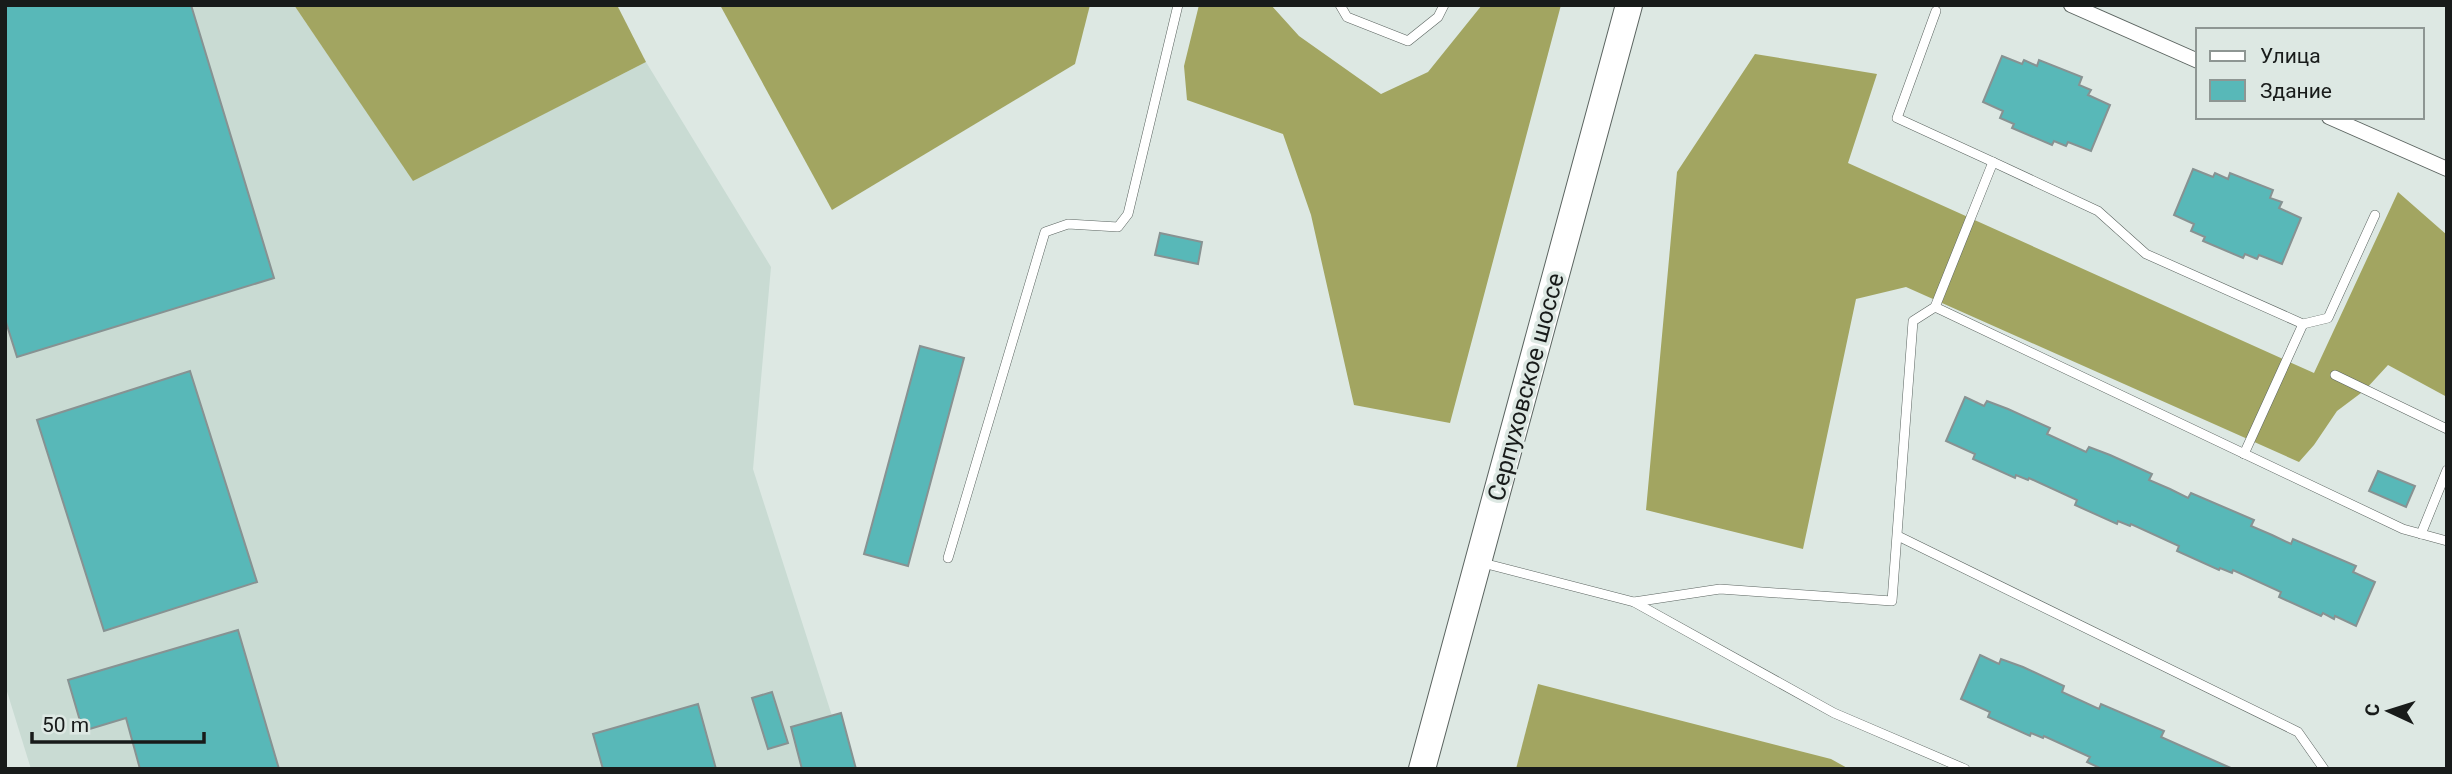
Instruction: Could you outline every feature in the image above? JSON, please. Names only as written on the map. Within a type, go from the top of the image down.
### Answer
[{"type":"main road","name":"Серпуховское шоссе","points":[[1422,769],[1629,5]]},
{"type":"street","points":[[2071,5],[2196,60]]},
{"type":"street","points":[[2334,119],[2447,169]]},
{"type":"lane","points":[[948,558],[1045,232],[1068,224],[1118,227],[1128,214],[1178,5]]},
{"type":"lane","points":[[1339,5],[1347,17],[1408,41],[1438,17],[1444,5]]},
{"type":"lane","points":[[1936,11],[1897,118],[2098,211],[2146,254],[2303,324],[2328,318],[2375,215]]},
{"type":"lane","points":[[1633,602],[1720,589],[1892,601],[1913,321],[1935,307],[1993,162]]},
{"type":"lane","points":[[1935,307],[2403,529],[2447,541]]},
{"type":"lane","points":[[2244,454],[2303,324]]},
{"type":"lane","points":[[2335,375],[2447,429]]},
{"type":"lane","points":[[2421,534],[2447,470]]},
{"type":"lane","points":[[1898,536],[2298,732],[2324,769]]},
{"type":"lane","points":[[1478,562],[1633,602],[1834,713],[1965,769]]},
{"type":"shaded area","points":[[5,5],[294,5],[413,180],[646,62],[771,267],[753,469],[849,769],[31,769],[5,685]]},
{"type":"green space","points":[[294,5],[617,5],[646,62],[413,181]]},
{"type":"green space","points":[[720,5],[1090,5],[1075,64],[832,210]]},
{"type":"green space","points":[[1199,5],[1271,5],[1299,36],[1381,94],[1428,72],[1482,5],[1561,5],[1450,423],[1354,405],[1311,215],[1283,134],[1187,100],[1184,66]]},
{"type":"green space","points":[[1755,54],[1877,74],[1848,163],[2314,373],[2398,192],[2447,235],[2447,397],[2388,365],[2365,390],[2337,411],[2299,462],[1906,287],[1856,299],[1803,549],[1646,510],[1677,172]]},
{"type":"green space","points":[[1538,684],[1831,759],[1849,769],[1516,769]]},
{"type":"building","points":[[5,5],[191,5],[274,278],[17,357],[5,319]]},
{"type":"building","points":[[2002,56],[2022,64],[2024,60],[2037,66],[2039,60],[2082,77],[2079,85],[2091,90],[2088,95],[2110,105],[2091,151],[2068,142],[2066,146],[2054,141],[2052,145],[2012,128],[2014,124],[2000,118],[2003,111],[1983,102]]},
{"type":"building","points":[[2193,169],[2213,177],[2215,173],[2228,179],[2230,173],[2273,190],[2270,198],[2282,202],[2279,208],[2301,218],[2282,264],[2259,255],[2257,259],[2245,254],[2243,258],[2203,241],[2205,237],[2191,231],[2194,224],[2174,215]]},
{"type":"building","points":[[1160,233],[1202,242],[1198,264],[1155,255]]},
{"type":"building","points":[[920,346],[964,358],[908,566],[864,554]]},
{"type":"building","points":[[190,371],[257,582],[104,631],[37,420]]},
{"type":"building","points":[[1965,397],[1984,406],[1987,401],[2008,409],[2050,428],[2047,434],[2086,452],[2089,447],[2110,455],[2152,474],[2149,480],[2188,498],[2191,493],[2254,520],[2251,526],[2291,544],[2293,539],[2356,566],[2353,572],[2375,582],[2356,626],[2335,616],[2334,619],[2323,613],[2321,616],[2279,597],[2281,592],[2233,570],[2232,573],[2220,568],[2219,570],[2177,551],[2179,546],[2131,524],[2130,526],[2118,521],[2117,524],[2075,505],[2077,500],[2029,478],[2028,480],[2016,475],[2015,478],[1973,459],[1975,454],[1946,441]]},
{"type":"building","points":[[2378,471],[2415,486],[2406,507],[2369,491]]},
{"type":"building","points":[[238,630],[279,769],[140,769],[126,718],[83,731],[68,680]]},
{"type":"building","points":[[1980,655],[1999,664],[2001,659],[2023,667],[2064,686],[2062,692],[2099,709],[2101,704],[2164,731],[2161,737],[2233,769],[2102,769],[2087,762],[2090,757],[2044,736],[2043,738],[2031,733],[2030,736],[1988,717],[1990,712],[1961,699]]},
{"type":"building","points":[[772,692],[788,743],[768,749],[752,698]]},
{"type":"building","points":[[698,704],[716,769],[603,769],[593,734]]},
{"type":"building","points":[[841,713],[856,769],[802,769],[791,727]]}]
